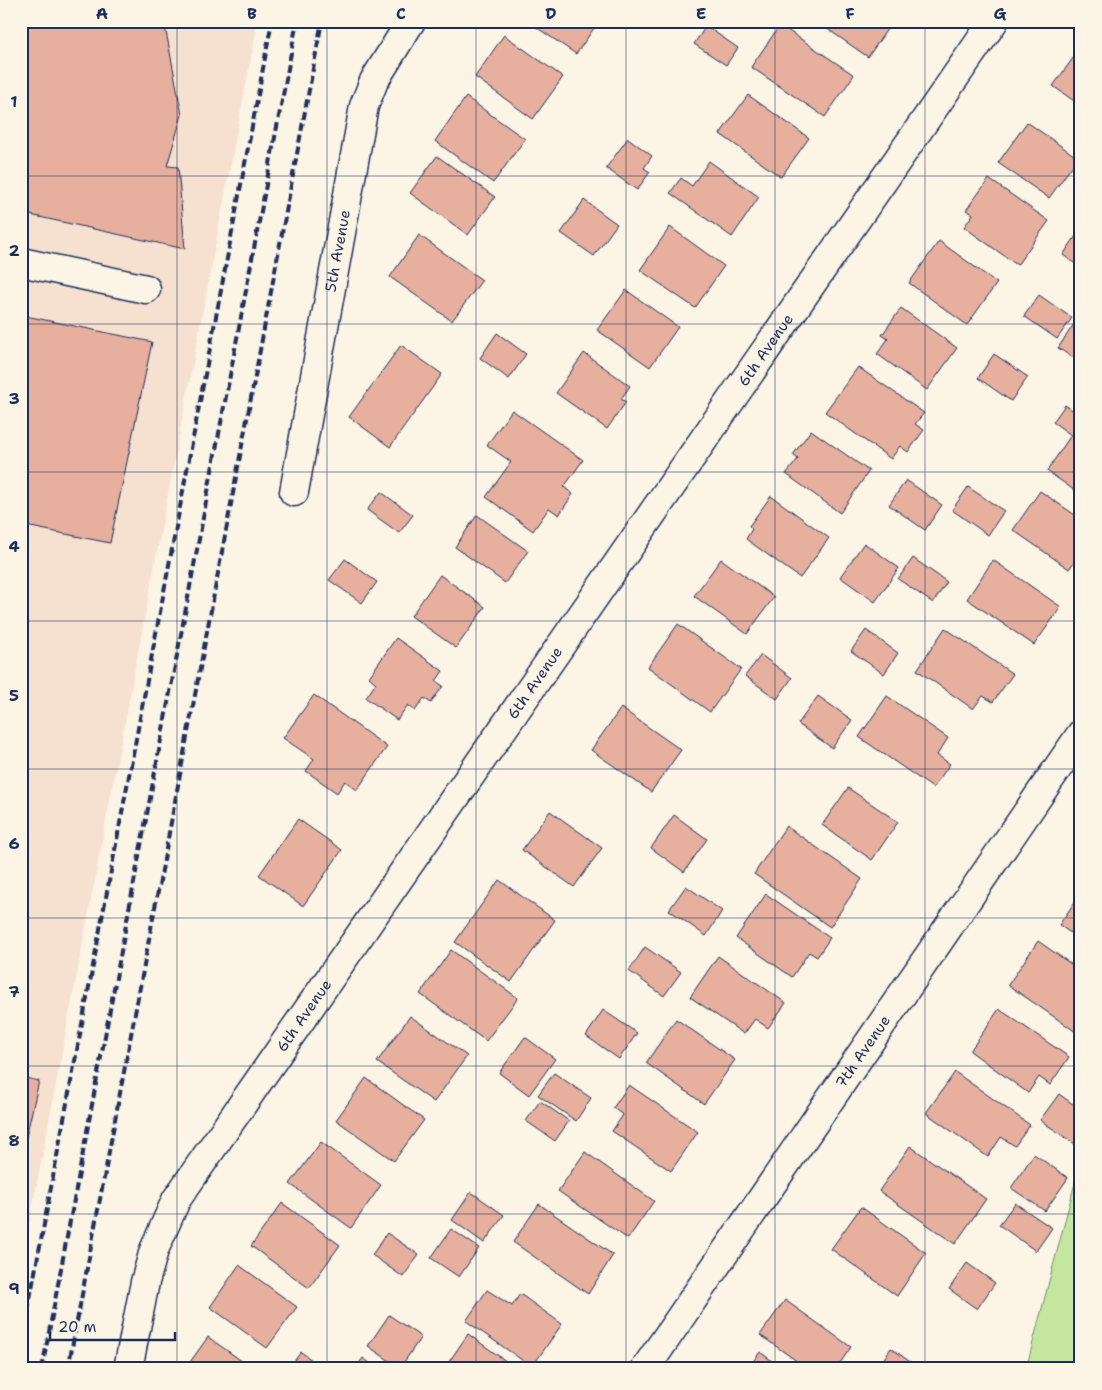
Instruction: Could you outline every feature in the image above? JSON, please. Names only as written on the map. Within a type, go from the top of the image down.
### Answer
[{"type":"street","name":"5th Avenue","points":[[294,492],[364,106],[374,81],[411,21]]},
{"type":"street","name":"6th Avenue","points":[[128,1369],[154,1250],[176,1200],[994,21]]},
{"type":"street","points":[[21,262],[146,289]]},
{"type":"street","name":"7th Avenue","points":[[645,1369],[1081,734]]},
{"type":"shaded area","points":[[21,21],[258,21],[21,1268]]},
{"type":"green space","points":[[1081,1160],[1081,1369],[1026,1369]]},
{"type":"building","points":[[21,21],[164,21],[182,115],[167,166],[178,167],[185,249],[21,213]]},
{"type":"building","points":[[527,21],[599,21],[576,54]]},
{"type":"building","points":[[816,21],[891,21],[892,22],[868,57]]},
{"type":"building","points":[[780,25],[854,75],[825,117],[751,67]]},
{"type":"building","points":[[706,26],[738,48],[726,65],[694,44]]},
{"type":"building","points":[[504,35],[563,77],[533,119],[475,77]]},
{"type":"building","points":[[1081,47],[1081,106],[1053,86]]},
{"type":"building","points":[[748,95],[809,138],[781,177],[720,134]]},
{"type":"building","points":[[466,97],[525,139],[493,183],[435,141]]},
{"type":"building","points":[[1027,122],[1078,158],[1049,198],[998,163]]},
{"type":"building","points":[[628,138],[652,156],[644,168],[650,172],[637,190],[606,168]]},
{"type":"building","points":[[437,156],[495,197],[468,235],[410,193]]},
{"type":"building","points":[[709,161],[759,197],[732,237],[670,193],[681,178],[692,186]]},
{"type":"building","points":[[989,179],[1049,221],[1017,265],[964,227],[973,214],[966,210]]},
{"type":"building","points":[[584,200],[617,224],[594,256],[561,233]]},
{"type":"building","points":[[670,227],[724,266],[695,308],[640,270]]},
{"type":"building","points":[[1081,230],[1081,268],[1063,255]]},
{"type":"building","points":[[419,235],[482,280],[452,321],[390,277]]},
{"type":"building","points":[[939,241],[997,283],[967,325],[909,283]]},
{"type":"building","points":[[626,290],[678,327],[650,367],[597,330]]},
{"type":"building","points":[[1039,295],[1072,318],[1057,339],[1024,316]]},
{"type":"building","points":[[901,308],[957,348],[927,390],[877,354],[888,339],[882,335]]},
{"type":"building","points":[[21,315],[152,342],[110,543],[21,525]]},
{"type":"building","points":[[1078,318],[1081,321],[1081,363],[1058,348]]},
{"type":"building","points":[[497,333],[526,354],[509,379],[480,358]]},
{"type":"building","points":[[401,345],[442,374],[390,447],[349,417]]},
{"type":"building","points":[[584,353],[630,386],[621,399],[626,402],[607,429],[556,393]]},
{"type":"building","points":[[994,354],[1028,377],[1011,401],[978,378]]},
{"type":"building","points":[[858,367],[924,413],[915,424],[924,430],[908,452],[900,446],[891,459],[825,412]]},
{"type":"building","points":[[1065,405],[1081,416],[1081,495],[1047,471],[1071,435],[1053,422]]},
{"type":"building","points":[[512,410],[583,460],[564,487],[573,494],[559,515],[549,508],[533,531],[486,497],[511,462],[487,445]]},
{"type":"building","points":[[811,430],[869,471],[840,513],[786,474],[798,459],[793,455]]},
{"type":"building","points":[[906,480],[942,505],[925,530],[889,505]]},
{"type":"building","points":[[968,487],[1004,511],[988,535],[952,510]]},
{"type":"building","points":[[1040,491],[1081,519],[1081,553],[1069,569],[1013,530]]},
{"type":"building","points":[[381,492],[413,515],[399,533],[367,510]]},
{"type":"building","points":[[771,496],[829,538],[800,578],[746,539],[752,529],[749,526]]},
{"type":"building","points":[[477,515],[528,551],[505,583],[455,547]]},
{"type":"building","points":[[864,543],[899,568],[875,602],[840,577]]},
{"type":"building","points":[[913,558],[947,582],[933,603],[898,579]]},
{"type":"building","points":[[345,559],[377,582],[362,603],[329,580]]},
{"type":"building","points":[[721,559],[774,597],[747,634],[694,596]]},
{"type":"building","points":[[993,560],[1061,607],[1034,645],[967,599]]},
{"type":"building","points":[[440,575],[485,607],[456,648],[411,616]]},
{"type":"building","points":[[678,624],[741,669],[710,712],[648,667]]},
{"type":"building","points":[[945,628],[1013,674],[993,702],[983,696],[973,709],[917,670]]},
{"type":"building","points":[[866,630],[898,653],[884,674],[851,651]]},
{"type":"building","points":[[396,638],[443,671],[436,681],[443,686],[431,703],[424,698],[415,711],[408,705],[397,720],[366,698],[376,683],[369,677]]},
{"type":"building","points":[[761,655],[792,678],[777,699],[745,676]]},
{"type":"building","points":[[314,695],[387,747],[357,790],[345,781],[337,793],[306,771],[314,759],[283,738]]},
{"type":"building","points":[[818,696],[852,720],[832,748],[798,724]]},
{"type":"building","points":[[887,696],[948,738],[937,755],[950,764],[933,788],[859,737]]},
{"type":"building","points":[[621,708],[681,750],[651,792],[591,750]]},
{"type":"building","points":[[848,788],[898,822],[872,860],[822,825]]},
{"type":"building","points":[[550,811],[602,848],[574,887],[522,850]]},
{"type":"building","points":[[674,815],[707,839],[684,872],[651,848]]},
{"type":"building","points":[[298,819],[342,850],[303,906],[259,875]]},
{"type":"building","points":[[786,826],[862,879],[830,927],[754,874]]},
{"type":"building","points":[[499,880],[555,920],[511,982],[455,942]]},
{"type":"building","points":[[686,886],[722,911],[706,936],[669,910]]},
{"type":"building","points":[[1081,893],[1081,940],[1059,925]]},
{"type":"building","points":[[766,894],[830,938],[817,957],[809,952],[792,977],[736,938]]},
{"type":"building","points":[[1038,941],[1081,971],[1081,1026],[1076,1032],[1008,985]]},
{"type":"building","points":[[645,947],[681,972],[664,996],[629,971]]},
{"type":"building","points":[[451,950],[518,998],[486,1041],[420,994]]},
{"type":"building","points":[[718,956],[786,1003],[768,1028],[755,1019],[744,1034],[690,997]]},
{"type":"building","points":[[999,1009],[1069,1057],[1050,1085],[1039,1077],[1028,1093],[970,1051]]},
{"type":"building","points":[[603,1010],[637,1033],[619,1059],[586,1036]]},
{"type":"building","points":[[410,1016],[467,1056],[434,1102],[377,1062]]},
{"type":"building","points":[[676,1019],[735,1060],[704,1104],[646,1063]]},
{"type":"building","points":[[525,1037],[555,1059],[529,1095],[499,1073]]},
{"type":"building","points":[[955,1072],[1030,1125],[1015,1146],[1001,1137],[988,1157],[926,1113]]},
{"type":"building","points":[[554,1073],[591,1098],[576,1121],[538,1095]]},
{"type":"building","points":[[21,1077],[39,1081],[21,1159]]},
{"type":"building","points":[[366,1078],[424,1120],[394,1161],[336,1120]]},
{"type":"building","points":[[629,1085],[698,1132],[671,1171],[612,1131],[623,1115],[613,1108]]},
{"type":"building","points":[[1059,1094],[1081,1110],[1081,1135],[1075,1144],[1040,1120]]},
{"type":"building","points":[[540,1101],[569,1121],[555,1141],[526,1121]]},
{"type":"building","points":[[321,1142],[381,1185],[351,1228],[290,1184]]},
{"type":"building","points":[[910,1146],[986,1199],[955,1244],[879,1191]]},
{"type":"building","points":[[585,1152],[654,1201],[628,1239],[558,1191]]},
{"type":"building","points":[[1034,1154],[1068,1178],[1045,1211],[1011,1188]]},
{"type":"building","points":[[471,1192],[504,1215],[484,1243],[452,1220]]},
{"type":"building","points":[[282,1203],[340,1245],[309,1288],[251,1246]]},
{"type":"building","points":[[1015,1203],[1052,1228],[1036,1251],[999,1225]]},
{"type":"building","points":[[539,1204],[613,1255],[588,1294],[513,1242]]},
{"type":"building","points":[[861,1207],[926,1253],[897,1296],[831,1249]]},
{"type":"building","points":[[451,1229],[479,1248],[459,1277],[431,1258]]},
{"type":"building","points":[[387,1233],[419,1255],[403,1277],[372,1255]]},
{"type":"building","points":[[967,1263],[995,1283],[977,1309],[949,1289]]},
{"type":"building","points":[[239,1265],[297,1307],[267,1348],[210,1307]]},
{"type":"building","points":[[487,1290],[512,1306],[520,1294],[562,1324],[532,1367],[466,1321]]},
{"type":"building","points":[[785,1300],[851,1347],[836,1369],[808,1369],[760,1335]]},
{"type":"building","points":[[389,1315],[421,1337],[400,1368],[368,1346]]},
{"type":"building","points":[[468,1334],[517,1369],[444,1369]]},
{"type":"building","points":[[208,1337],[253,1369],[185,1369]]},
{"type":"building","points":[[891,1348],[920,1369],[877,1369]]},
{"type":"building","points":[[301,1352],[324,1369],[288,1369]]},
{"type":"building","points":[[760,1352],[783,1369],[740,1369],[744,1363],[749,1367]]},
{"type":"building","points":[[363,1358],[378,1369],[355,1369]]},
{"type":"railway","points":[[21,1346],[272,21]]},
{"type":"railway","points":[[42,1369],[297,21]]},
{"type":"railway","points":[[68,1369],[322,21]]}]
